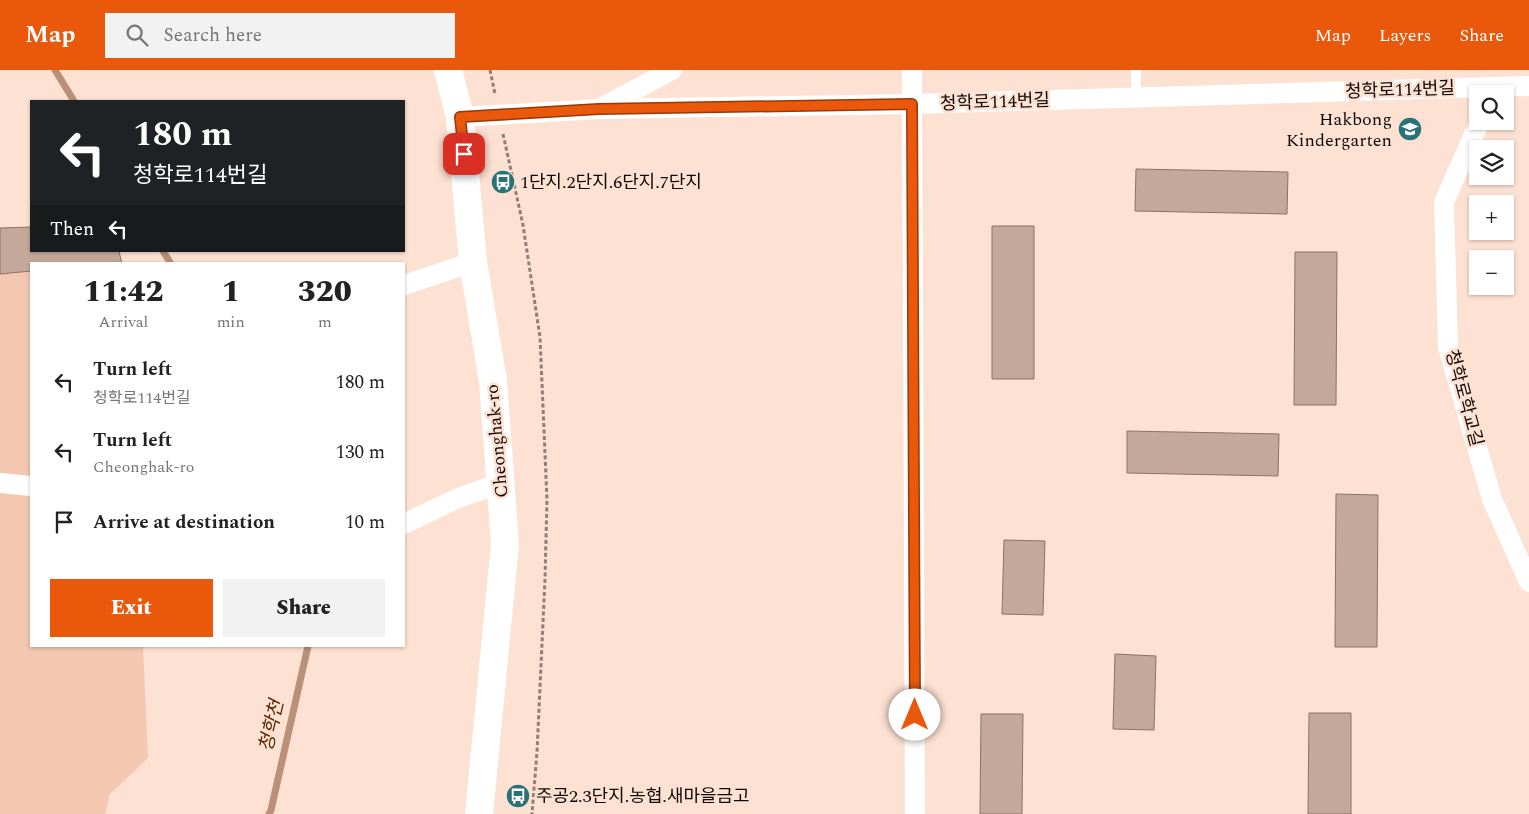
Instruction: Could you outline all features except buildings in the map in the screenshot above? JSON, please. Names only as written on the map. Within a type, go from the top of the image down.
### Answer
[{"type":"street","name":"Cheonghak-ro","points":[[448,70],[460,117],[473,262],[492,381],[504,544],[479,814]]},
{"type":"street","points":[[599,109],[672,70]]},
{"type":"street","points":[[912,70],[915,814]]},
{"type":"street","name":"청학로114번길","points":[[460,117],[599,109],[1136,98],[1496,84],[1529,86]]},
{"type":"street","name":"청학로학교길","points":[[1476,130],[1444,202],[1448,348],[1492,500],[1529,582]]},
{"type":"street","points":[[405,285],[473,262]]},
{"type":"street","points":[[0,482],[30,486]]},
{"type":"street","points":[[405,524],[456,499],[500,483]]},
{"type":"lane","points":[[1136,70],[1136,98]]},
{"type":"path","points":[[490,70],[523,225],[540,337],[547,500],[538,723],[532,814]]},
{"type":"shaded area","points":[[30,227],[30,252],[119,252],[122,262],[30,262],[30,647],[143,647],[148,758],[110,794],[105,814],[0,814],[0,228]]},
{"type":"waterway","name":"청학천","points":[[55,70],[73,100]]},
{"type":"waterway","name":"청학천","points":[[164,252],[170,262]]},
{"type":"waterway","name":"청학천","points":[[269,814],[308,647]]},
{"type":"place","name":"Hakbong Kindergarten","points":[[1410,129]]},
{"type":"place","name":"1단지.2단지.6단지.7단지","points":[[503,182]]},
{"type":"place","name":"주공2.3단지.농협.새마을금고","points":[[518,796]]},
{"type":"route","points":[[464,154],[460,117],[599,109],[912,104],[915,715]]}]
